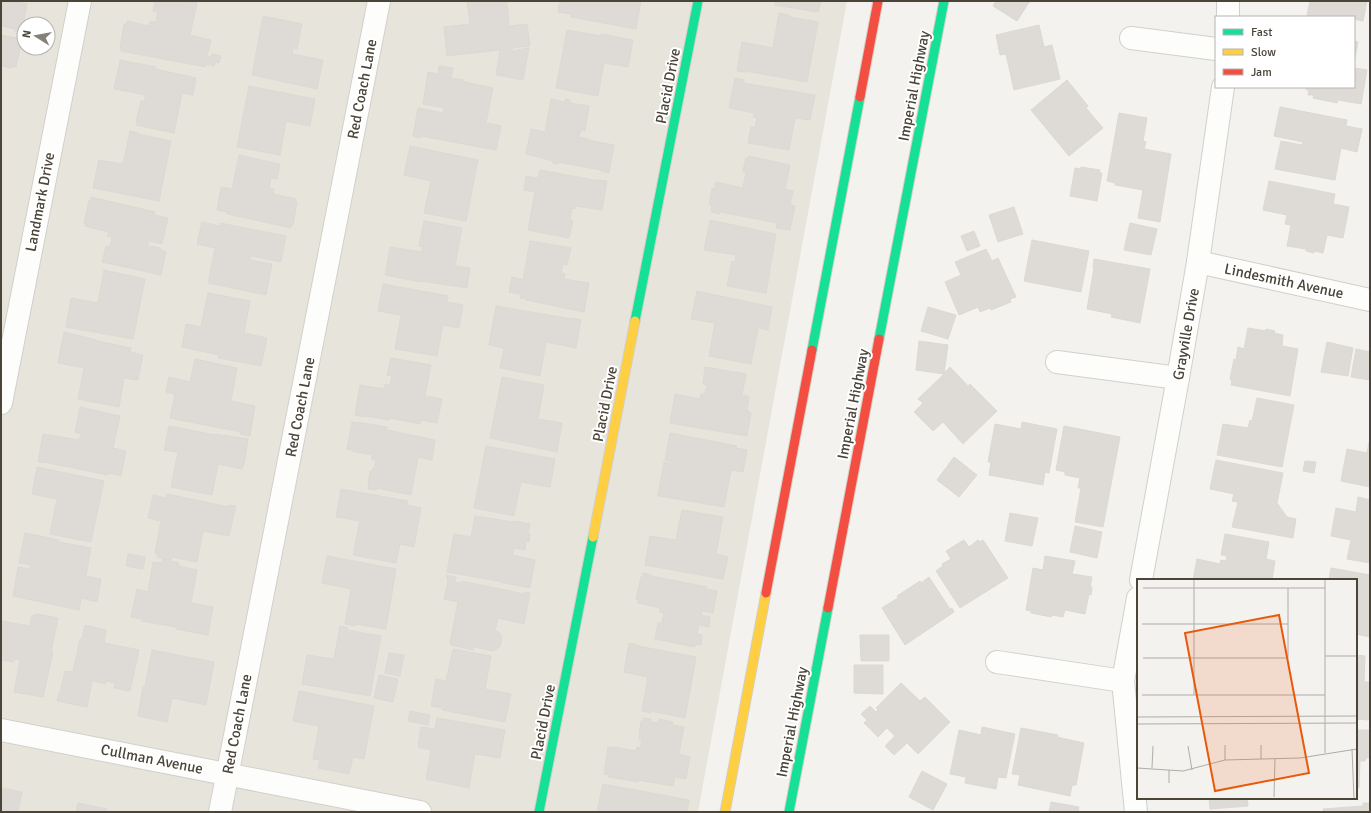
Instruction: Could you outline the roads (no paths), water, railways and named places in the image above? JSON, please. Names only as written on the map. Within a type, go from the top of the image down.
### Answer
[{"type":"main road","name":"Placid Drive","points":[[539,812],[698,1]]},
{"type":"main road","points":[[725,812],[878,1]]},
{"type":"main road","name":"Imperial Highway","points":[[789,812],[944,1]]},
{"type":"street","name":"Landmark Drive","points":[[1,403],[80,1]]},
{"type":"street","name":"Red Coach Lane","points":[[220,812],[379,1]]},
{"type":"street","points":[[1228,1],[1228,16]]},
{"type":"street","points":[[1131,38],[1215,49]]},
{"type":"street","name":"Grayville Drive","points":[[1141,579],[1198,262],[1222,88]]},
{"type":"street","name":"Lindesmith Avenue","points":[[1198,262],[1370,300]]},
{"type":"street","points":[[1056,362],[1178,378]]},
{"type":"street","points":[[1136,812],[1123,681],[1137,604]]},
{"type":"street","points":[[997,662],[1123,681]]},
{"type":"street","name":"Cullman Avenue","points":[[1,730],[420,812]]}]
